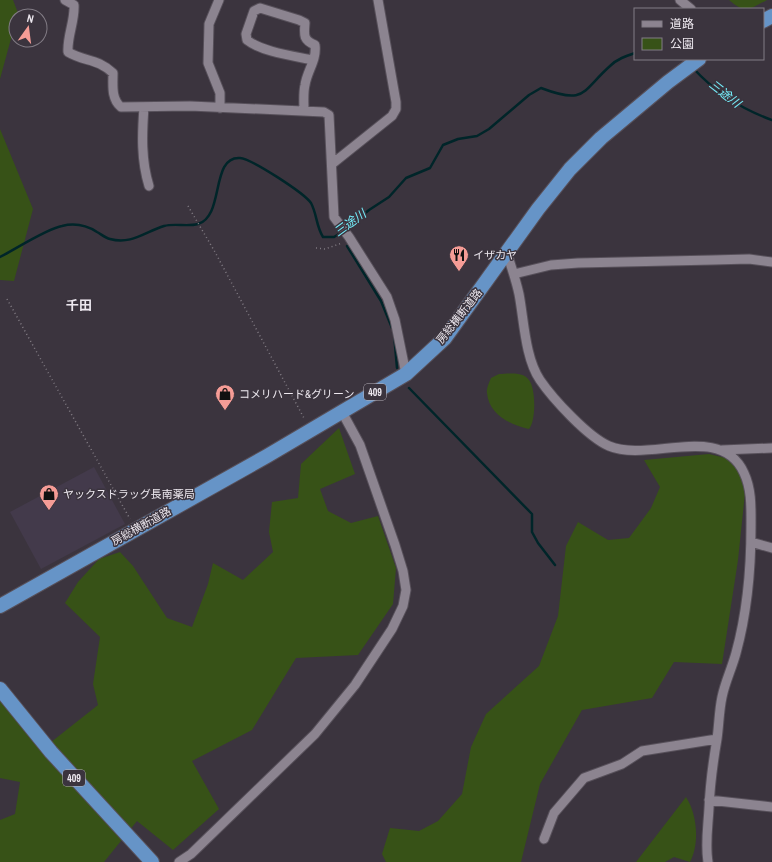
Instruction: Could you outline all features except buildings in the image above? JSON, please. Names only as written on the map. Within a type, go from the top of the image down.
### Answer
[{"type":"highway","name":"房総横断道路","points":[[0,606],[342,412],[406,374],[445,338],[538,209],[570,169],[601,138],[668,82],[698,60]]},
{"type":"highway","name":"409","points":[[0,689],[67,770],[152,862]]},
{"type":"street","points":[[219,0],[209,24],[208,63],[220,93],[220,108]]},
{"type":"street","points":[[332,164],[392,116],[396,109],[378,0]]},
{"type":"street","points":[[680,0],[690,8]]},
{"type":"street","points":[[71,2],[74,11],[68,42],[68,52],[76,57],[93,60],[113,73],[114,97],[116,103],[120,107],[190,106],[324,112],[329,115],[334,217],[350,238],[387,297],[395,320],[406,374]]},
{"type":"street","points":[[304,111],[305,85],[316,52],[315,45],[306,41],[304,37],[304,23],[299,20],[260,8],[254,11],[246,34],[247,40],[253,45],[313,60]]},
{"type":"street","points":[[144,107],[142,131],[143,157],[149,186]]},
{"type":"street","points":[[507,253],[514,274],[530,355],[538,378],[553,398],[594,437],[610,446],[637,450],[693,445],[722,450],[772,448]]},
{"type":"street","points":[[514,274],[546,266],[572,263],[721,260],[772,262]]},
{"type":"street","points":[[179,862],[191,854],[315,734],[355,685],[392,629],[403,606],[406,590],[403,571],[395,545],[360,445],[342,412]]},
{"type":"street","points":[[708,862],[705,845],[722,697],[736,652],[745,611],[751,542],[750,502],[744,473],[738,463],[722,450]]},
{"type":"street","points":[[751,542],[772,548]]},
{"type":"street","points":[[544,840],[554,812],[584,778],[622,764],[642,751],[717,739]]},
{"type":"street","points":[[709,800],[772,807]]},
{"type":"path","points":[[188,206],[310,430]]},
{"type":"path","points":[[316,248],[325,249],[350,238]]},
{"type":"path","points":[[7,299],[136,529]]},
{"type":"shaded area","points":[[94,467],[125,524],[41,569],[10,512]]},
{"type":"green space","points":[[0,0],[13,0],[16,8],[8,8],[8,48],[0,79]]},
{"type":"green space","points":[[729,0],[767,0],[751,8],[741,8]]},
{"type":"green space","points":[[0,129],[33,209],[14,281],[0,280]]},
{"type":"green space","points":[[499,374],[519,374],[523,375],[529,380],[533,390],[534,412],[529,429],[508,422],[496,413],[492,407],[489,401],[487,388],[491,378]]},
{"type":"green space","points":[[339,428],[355,474],[320,489],[328,511],[351,523],[378,516],[396,568],[393,604],[358,655],[296,658],[252,730],[192,761],[219,809],[173,850],[137,821],[104,862],[0,862],[0,820],[15,814],[20,782],[0,778],[0,699],[41,750],[98,705],[93,684],[100,637],[65,603],[78,582],[99,559],[120,552],[133,566],[167,618],[192,627],[208,584],[213,563],[243,580],[273,552],[269,532],[272,502],[298,498],[301,464]]},
{"type":"green space","points":[[709,454],[738,461],[745,493],[738,560],[722,664],[674,662],[652,698],[582,710],[540,784],[521,862],[386,862],[382,854],[390,828],[419,831],[438,821],[462,794],[471,747],[486,714],[539,666],[558,616],[566,546],[578,522],[608,540],[629,538],[651,508],[660,487],[644,460]]},
{"type":"green space","points":[[686,797],[693,812],[696,829],[695,846],[690,862],[674,857],[665,862],[636,862]]},
{"type":"waterway","name":"三途川","points":[[346,229],[369,210],[389,197],[406,178],[430,168],[443,145],[458,139],[477,136],[489,129],[529,95],[541,88],[567,95],[582,93],[613,64],[622,58],[634,53]]},
{"type":"waterway","name":"三途川","points":[[693,68],[710,85],[729,99],[750,111],[772,120]]},
{"type":"waterway","name":"三途川","points":[[0,257],[48,231],[66,225],[84,226],[106,238],[125,240],[138,237],[164,226],[198,224],[206,219],[212,210],[225,166],[231,160],[240,158],[266,170],[306,198],[313,207],[319,229],[323,237],[334,237],[342,232]]},
{"type":"waterway","points":[[347,246],[381,301],[392,328]]},
{"type":"waterway","points":[[394,334],[397,368]]},
{"type":"waterway","points":[[409,388],[532,514],[532,532],[538,543],[555,565]]},
{"type":"place","name":"イザカヤ","points":[[459,272]]},
{"type":"place","name":"コメリハード&グリーン","points":[[225,411]]},
{"type":"place","name":"ヤックスドラッグ長南薬局","points":[[49,511]]},
{"type":"district","name":"千田","points":[[79,305]]}]
